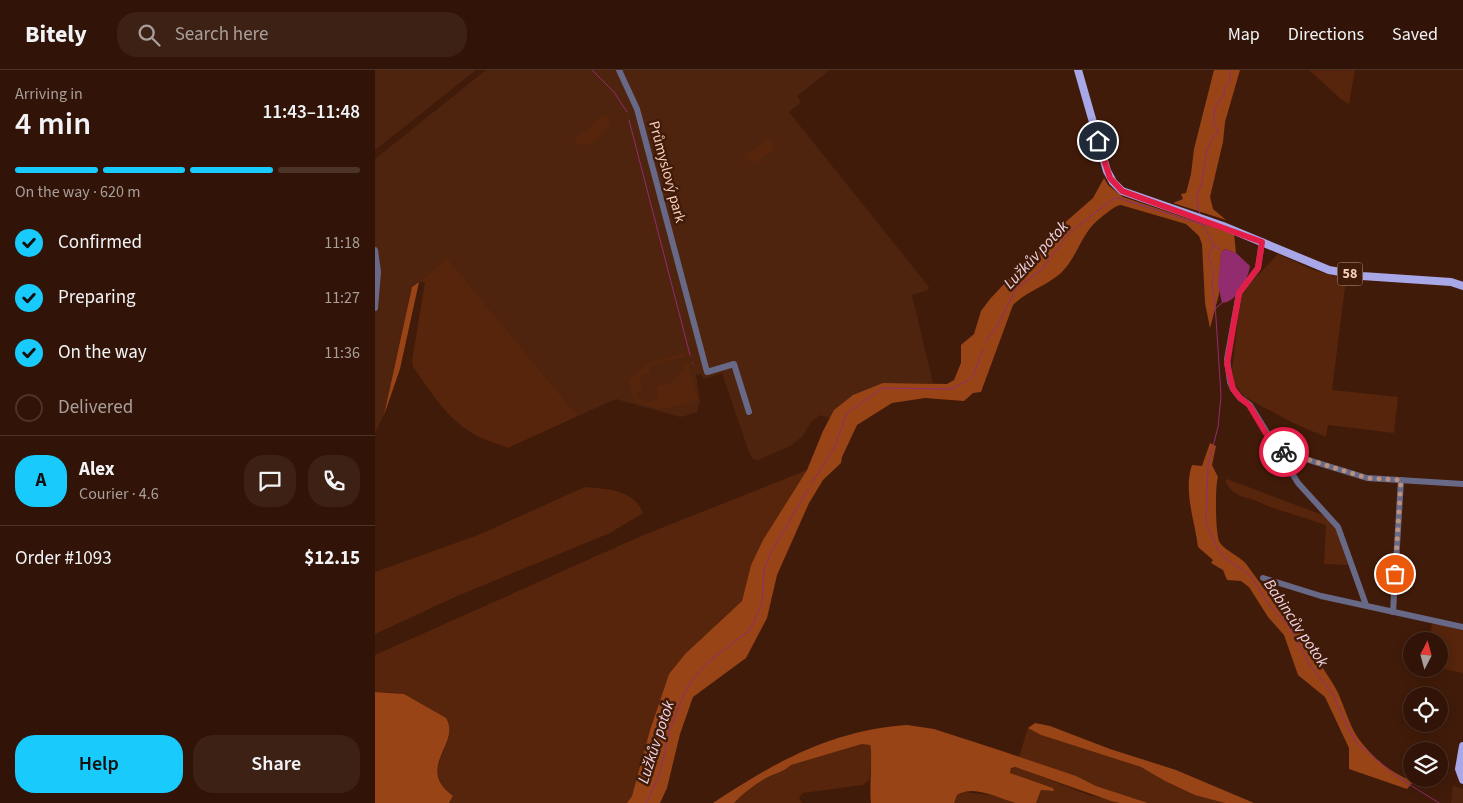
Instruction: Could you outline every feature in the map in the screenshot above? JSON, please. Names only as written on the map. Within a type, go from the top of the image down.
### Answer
[{"type":"main road","name":"58","points":[[1078,70],[1107,171],[1119,189],[1131,196],[1223,226],[1307,262],[1345,273],[1395,279],[1451,282],[1463,286]]},
{"type":"main road","points":[[1463,746],[1459,766],[1463,780]]},
{"type":"street","name":"Průmyslový park","points":[[619,70],[637,109],[687,285],[707,372],[734,364],[749,412]]},
{"type":"street","points":[[1262,242],[1258,268],[1239,293],[1227,364],[1233,389],[1249,405],[1276,450],[1308,496],[1338,527],[1366,605]]},
{"type":"street","points":[[375,250],[378,272],[375,308]]},
{"type":"street","points":[[1276,450],[1360,476],[1463,484]]},
{"type":"street","points":[[1393,612],[1401,480]]},
{"type":"street","points":[[1263,578],[1321,596],[1463,627]]},
{"type":"shaded area","points":[[375,70],[476,70],[375,150]]},
{"type":"shaded area","points":[[486,70],[830,70],[797,96],[801,102],[789,112],[929,287],[928,290],[912,295],[933,383],[883,383],[834,410],[831,419],[820,415],[811,422],[803,436],[790,446],[758,460],[753,459],[749,452],[722,373],[704,379],[701,374],[696,375],[700,401],[697,412],[688,415],[680,417],[616,399],[578,416],[447,259],[412,287],[384,415],[375,433],[375,159]]},
{"type":"shaded area","points":[[1214,70],[1240,70],[1225,122],[1223,142],[1210,197],[1213,209],[1226,220],[1173,203],[1183,199],[1181,194],[1186,193],[1191,174],[1194,149]]},
{"type":"shaded area","points":[[1309,70],[1355,70],[1349,104],[1342,100]]},
{"type":"shaded area","points":[[605,114],[609,117],[610,123],[602,134],[586,145],[582,146],[576,143],[575,139]]},
{"type":"shaded area","points":[[768,138],[775,148],[755,164],[744,157]]},
{"type":"shaded area","points":[[1104,178],[1108,185],[1123,197],[1234,234],[1236,253],[1225,249],[1221,253],[1219,294],[1210,328],[1205,303],[1202,244],[1199,236],[1186,224],[1121,205],[1104,215],[1090,229],[1061,273],[1013,305],[981,392],[973,393],[964,401],[925,398],[892,403],[857,425],[841,463],[823,480],[809,503],[777,575],[767,618],[746,658],[693,697],[680,734],[667,788],[660,803],[627,803],[632,796],[650,730],[669,674],[685,654],[742,601],[751,565],[763,540],[807,470],[834,410],[853,395],[883,383],[947,384],[954,380],[961,363],[961,345],[974,334],[981,311],[1045,240],[1093,198]]},
{"type":"shaded area","points":[[1225,249],[1236,253],[1250,266],[1241,289],[1232,299],[1222,303],[1218,285],[1221,253]]},
{"type":"shaded area","points":[[1278,254],[1313,270],[1346,279],[1332,390],[1398,397],[1394,433],[1328,425],[1326,437],[1293,423],[1243,396],[1231,379],[1241,293]]},
{"type":"shaded area","points":[[447,258],[578,416],[508,448],[472,433],[446,412],[413,367],[412,361],[425,282],[419,282]]},
{"type":"shaded area","points":[[419,282],[400,369],[384,415],[412,287]]},
{"type":"shaded area","points":[[685,352],[686,356],[649,366],[650,373],[640,376],[642,390],[636,394],[636,397],[648,403],[658,396],[656,386],[676,381],[675,376],[686,371],[681,364],[688,362],[698,400],[660,410],[634,401],[629,380],[649,363]]},
{"type":"shaded area","points":[[1210,443],[1216,446],[1212,465],[1218,477],[1216,510],[1217,531],[1220,543],[1247,565],[1288,618],[1300,627],[1336,689],[1358,738],[1390,770],[1403,776],[1403,787],[1409,787],[1407,789],[1349,769],[1349,748],[1325,697],[1298,675],[1284,635],[1268,617],[1249,587],[1241,581],[1227,580],[1223,570],[1211,563],[1213,560],[1198,547],[1189,485],[1192,465],[1202,466]]},
{"type":"shaded area","points":[[807,470],[763,540],[751,565],[742,601],[685,654],[669,674],[650,730],[632,796],[627,803],[449,803],[453,797],[443,786],[438,776],[440,759],[448,741],[448,721],[399,693],[375,692],[375,655],[639,537]]},
{"type":"shaded area","points":[[1227,479],[1325,516],[1334,524],[1348,565],[1324,564],[1326,525],[1238,495],[1229,487],[1225,481]]},
{"type":"shaded area","points":[[585,487],[610,490],[626,495],[639,505],[643,513],[610,533],[455,597],[375,634],[375,572],[478,535]]},
{"type":"shaded area","points":[[1432,623],[1463,630],[1463,673],[1448,670],[1448,632],[1430,632]]},
{"type":"shaded area","points":[[375,692],[404,694],[446,718],[449,728],[448,737],[438,765],[438,775],[442,785],[453,796],[449,803],[375,803]]},
{"type":"shaded area","points":[[1035,723],[1050,726],[1110,749],[1176,770],[1254,803],[1225,803],[1195,795],[1141,767],[1041,735],[1028,728]]},
{"type":"shaded area","points":[[907,725],[934,729],[1002,751],[1148,803],[1120,803],[1111,801],[1015,767],[1011,768],[1010,773],[1053,788],[1054,791],[1041,790],[1036,803],[1016,803],[987,793],[971,791],[957,795],[954,803],[871,803],[871,748],[870,745],[862,744],[791,765],[783,771],[757,783],[734,803],[713,803],[759,774],[829,741],[880,728]]},
{"type":"shaded area","points":[[1028,728],[1041,735],[1141,767],[1171,784],[1225,803],[1148,803],[1019,757]]},
{"type":"shaded area","points":[[862,744],[870,745],[873,750],[869,780],[863,785],[803,793],[799,798],[802,803],[734,803],[757,783],[783,771],[791,765]]},
{"type":"shaded area","points":[[1012,767],[1022,769],[1089,795],[1120,803],[1036,803],[1041,790],[1048,791],[1051,787],[1010,773]]},
{"type":"shaded area","points":[[1453,785],[1463,789],[1463,803],[1451,803]]},
{"type":"shaded area","points":[[965,792],[999,796],[1016,803],[954,803],[957,795]]},
{"type":"waterway","points":[[592,70],[614,92],[627,112]]},
{"type":"waterway","name":"Babincův potok","points":[[1200,214],[1196,197],[1201,184],[1206,156],[1211,141],[1218,130],[1214,125],[1215,109],[1224,95],[1225,87],[1230,82],[1230,70]]},
{"type":"waterway","points":[[629,120],[690,355]]},
{"type":"waterway","name":"Lužkův potok","points":[[985,342],[996,328],[1016,289],[1042,269],[1069,233],[1113,199],[1118,198],[1204,225]]},
{"type":"waterway","name":"Babincův potok","points":[[1202,222],[1214,246],[1208,255],[1214,272],[1212,285],[1215,303],[1221,396],[1218,427],[1208,465],[1206,522],[1218,550],[1225,558],[1251,576],[1267,602],[1290,628],[1309,664],[1332,693],[1352,736],[1358,744],[1396,776],[1439,803]]},
{"type":"waterway","points":[[1214,246],[1221,250]]},
{"type":"waterway","name":"Babincův potok","points":[[1216,308],[1222,303]]},
{"type":"waterway","name":"Lužkův potok","points":[[811,484],[834,448],[847,413],[882,388],[951,389],[967,381],[974,374],[983,349]]},
{"type":"waterway","name":"Lužkův potok","points":[[646,803],[659,776],[670,729],[685,692],[692,680],[709,661],[749,631],[762,602],[764,570],[770,554],[808,489]]},
{"type":"way so far","points":[[1284,452],[1367,478],[1401,480],[1395,574]]},
{"type":"route","points":[[1098,141],[1110,178],[1122,191],[1131,196],[1223,226],[1262,242],[1258,268],[1239,293],[1227,359],[1227,370],[1229,382],[1233,389],[1249,405],[1276,450],[1284,452]]}]
